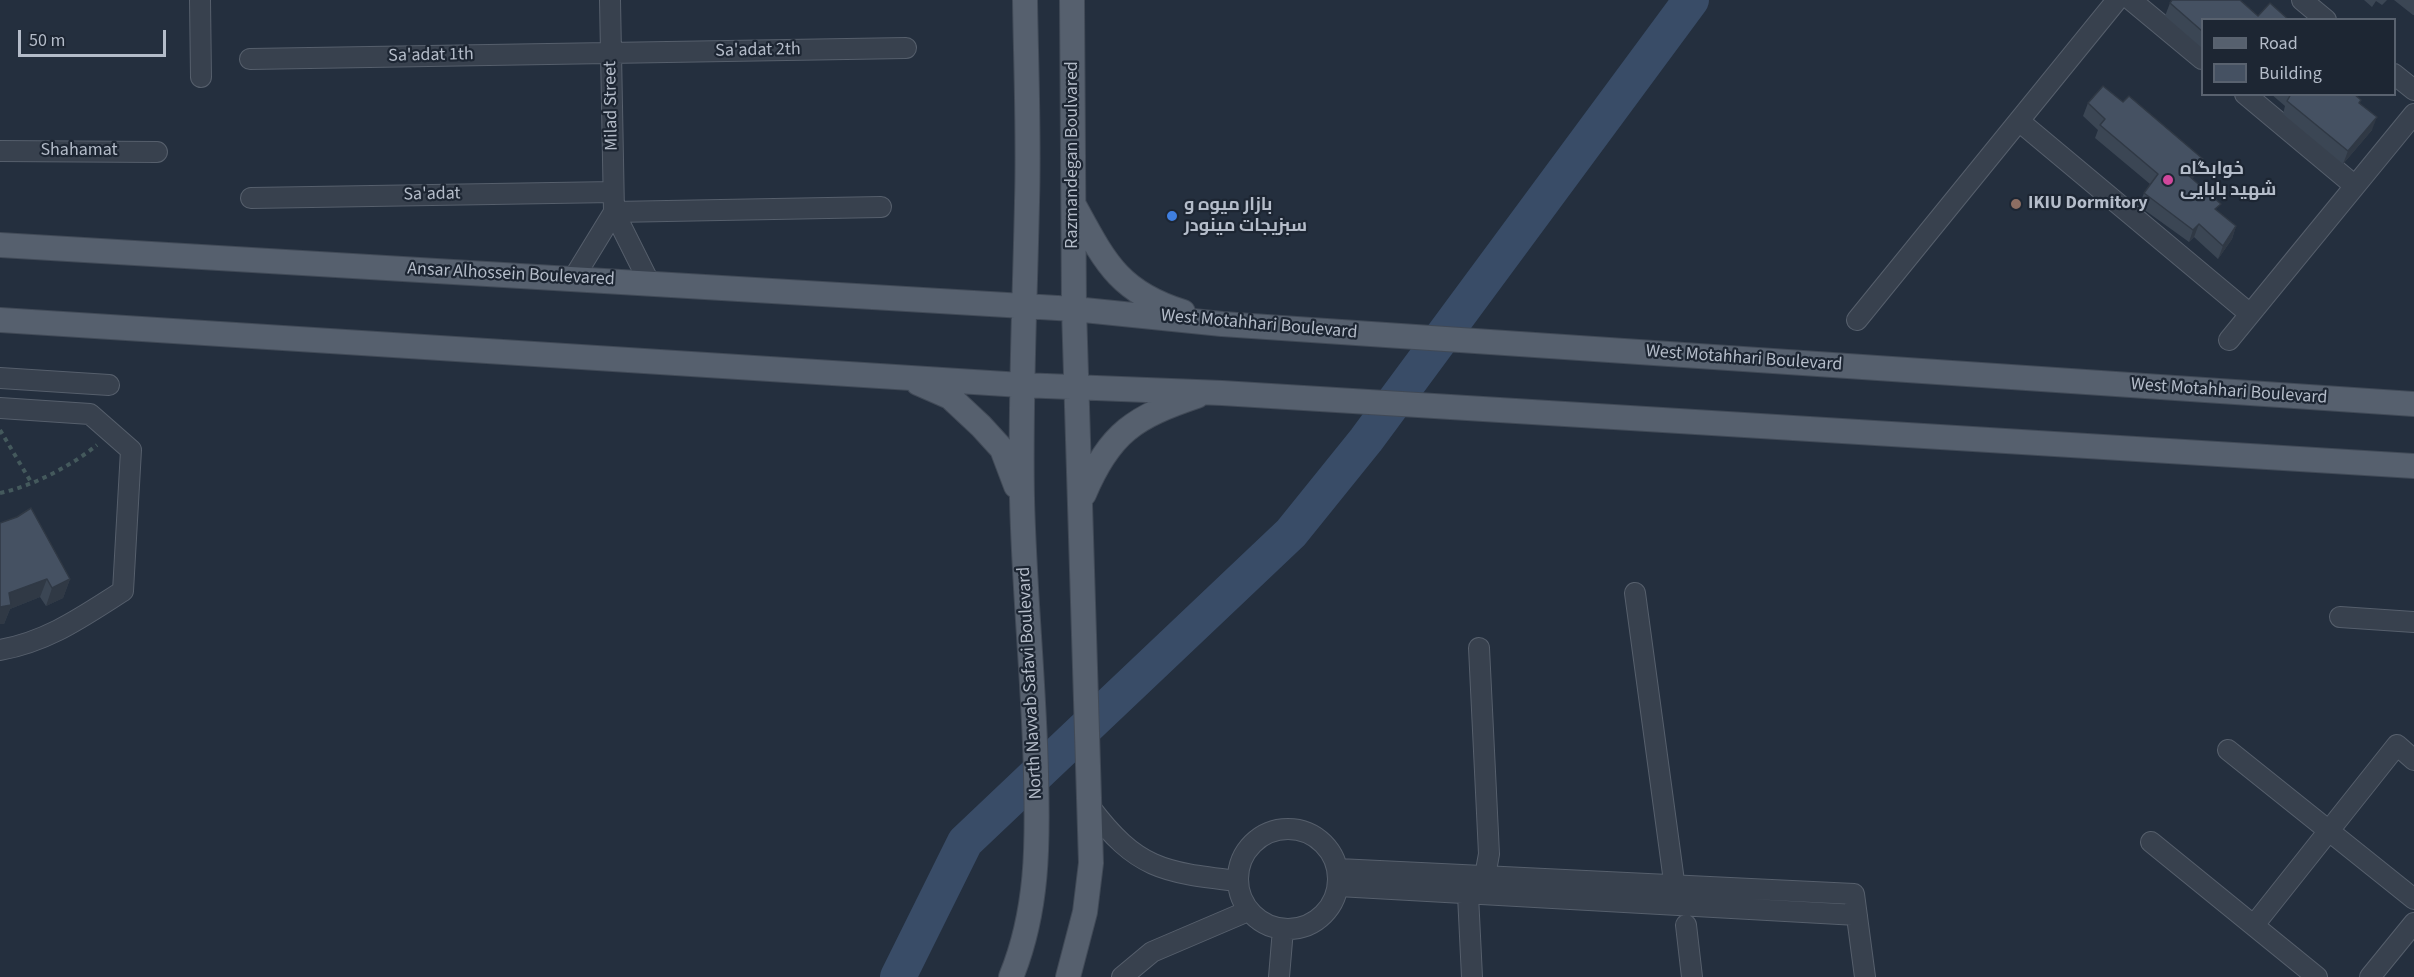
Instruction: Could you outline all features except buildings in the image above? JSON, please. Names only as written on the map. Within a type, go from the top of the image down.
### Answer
[{"type":"main road","points":[[1022,308],[1027,201],[1025,0]]},
{"type":"main road","name":"Razmandegan Boulvared","points":[[1072,0],[1074,309],[1078,387]]},
{"type":"main road","points":[[1073,204],[1101,256],[1125,284],[1163,306],[1222,324]]},
{"type":"main road","name":"Ansar Alhossein Boulevared","points":[[0,245],[1022,308]]},
{"type":"main road","name":"West Motahhari Boulevard","points":[[1022,308],[1074,309],[1222,324],[2414,404]]},
{"type":"main road","name":"North Navvab Safavi Boulevard","points":[[1011,977],[1023,949],[1033,904],[1038,860],[1035,729],[1022,500],[1022,308]]},
{"type":"main road","points":[[0,320],[1021,385],[1319,399],[2414,466]]},
{"type":"main road","points":[[884,375],[920,383],[950,397],[1002,449],[1022,500]]},
{"type":"main road","points":[[1068,977],[1085,912],[1091,863],[1078,387]]},
{"type":"main road","points":[[1080,501],[1095,466],[1111,442],[1138,420],[1207,393]]},
{"type":"street","points":[[200,0],[201,77]]},
{"type":"street","name":"Milad Street","points":[[610,0],[614,212]]},
{"type":"street","points":[[1857,320],[2117,0]]},
{"type":"street","points":[[2131,0],[2201,58]]},
{"type":"street","points":[[2302,0],[2324,18]]},
{"type":"street","name":"Sa'adat 2th","points":[[611,53],[906,48]]},
{"type":"street","name":"Sa'adat 1th","points":[[250,59],[611,53]]},
{"type":"street","points":[[2396,76],[2414,90]]},
{"type":"street","points":[[2247,96],[2355,186]]},
{"type":"street","points":[[2229,340],[2414,114]]},
{"type":"street","points":[[2019,121],[2250,314]]},
{"type":"street","name":"Shahamat","points":[[0,151],[157,152]]},
{"type":"street","name":"Sa'adat","points":[[251,198],[613,192]]},
{"type":"street","points":[[614,212],[881,207]]},
{"type":"street","points":[[573,279],[614,212]]},
{"type":"street","points":[[614,212],[650,284]]},
{"type":"street","points":[[0,378],[109,385]]},
{"type":"street","points":[[2348,400],[2414,397]]},
{"type":"street","points":[[0,408],[90,414],[131,450],[123,591],[66,628],[29,645],[0,650]]},
{"type":"street","points":[[2319,460],[2414,478]]},
{"type":"street","points":[[1635,593],[1676,885],[1676,905]]},
{"type":"street","points":[[2340,617],[2414,622]]},
{"type":"street","points":[[1472,977],[1468,895],[1485,876],[1489,854],[1479,648]]},
{"type":"street","points":[[2254,925],[2397,745],[2414,760]]},
{"type":"street","points":[[2228,750],[2414,899]]},
{"type":"street","points":[[1090,807],[1113,837],[1145,861],[1173,873],[1237,881]]},
{"type":"street","points":[[1286,829],[1304,831],[1319,839],[1331,852],[1338,877],[1333,903],[1322,916],[1307,926],[1283,929],[1260,922],[1248,911],[1240,897],[1237,881],[1239,866],[1251,845],[1270,832],[1286,829]]},
{"type":"street","points":[[2151,842],[2317,977]]},
{"type":"street","points":[[1338,877],[1485,876],[1854,894],[1865,977]]},
{"type":"street","points":[[1338,877],[1468,895],[1857,915]]},
{"type":"street","points":[[1122,977],[1152,952],[1248,911]]},
{"type":"street","points":[[2370,977],[2414,923]]},
{"type":"street","points":[[1686,925],[1692,977]]},
{"type":"street","points":[[1279,977],[1283,929]]},
{"type":"path","points":[[0,430],[31,482]]},
{"type":"path","points":[[0,493],[31,482],[85,455],[111,433]]},
{"type":"waterway","points":[[898,977],[965,842],[1291,533],[1366,440],[1691,0]]},
{"type":"place","name":"خوابگاه شهید بابایی","points":[[2168,180]]},
{"type":"place","name":"IKIU Dormitory","points":[[2016,204]]},
{"type":"place","name":"بازار میوه و سبزیجات مینودر","points":[[1172,216]]}]
